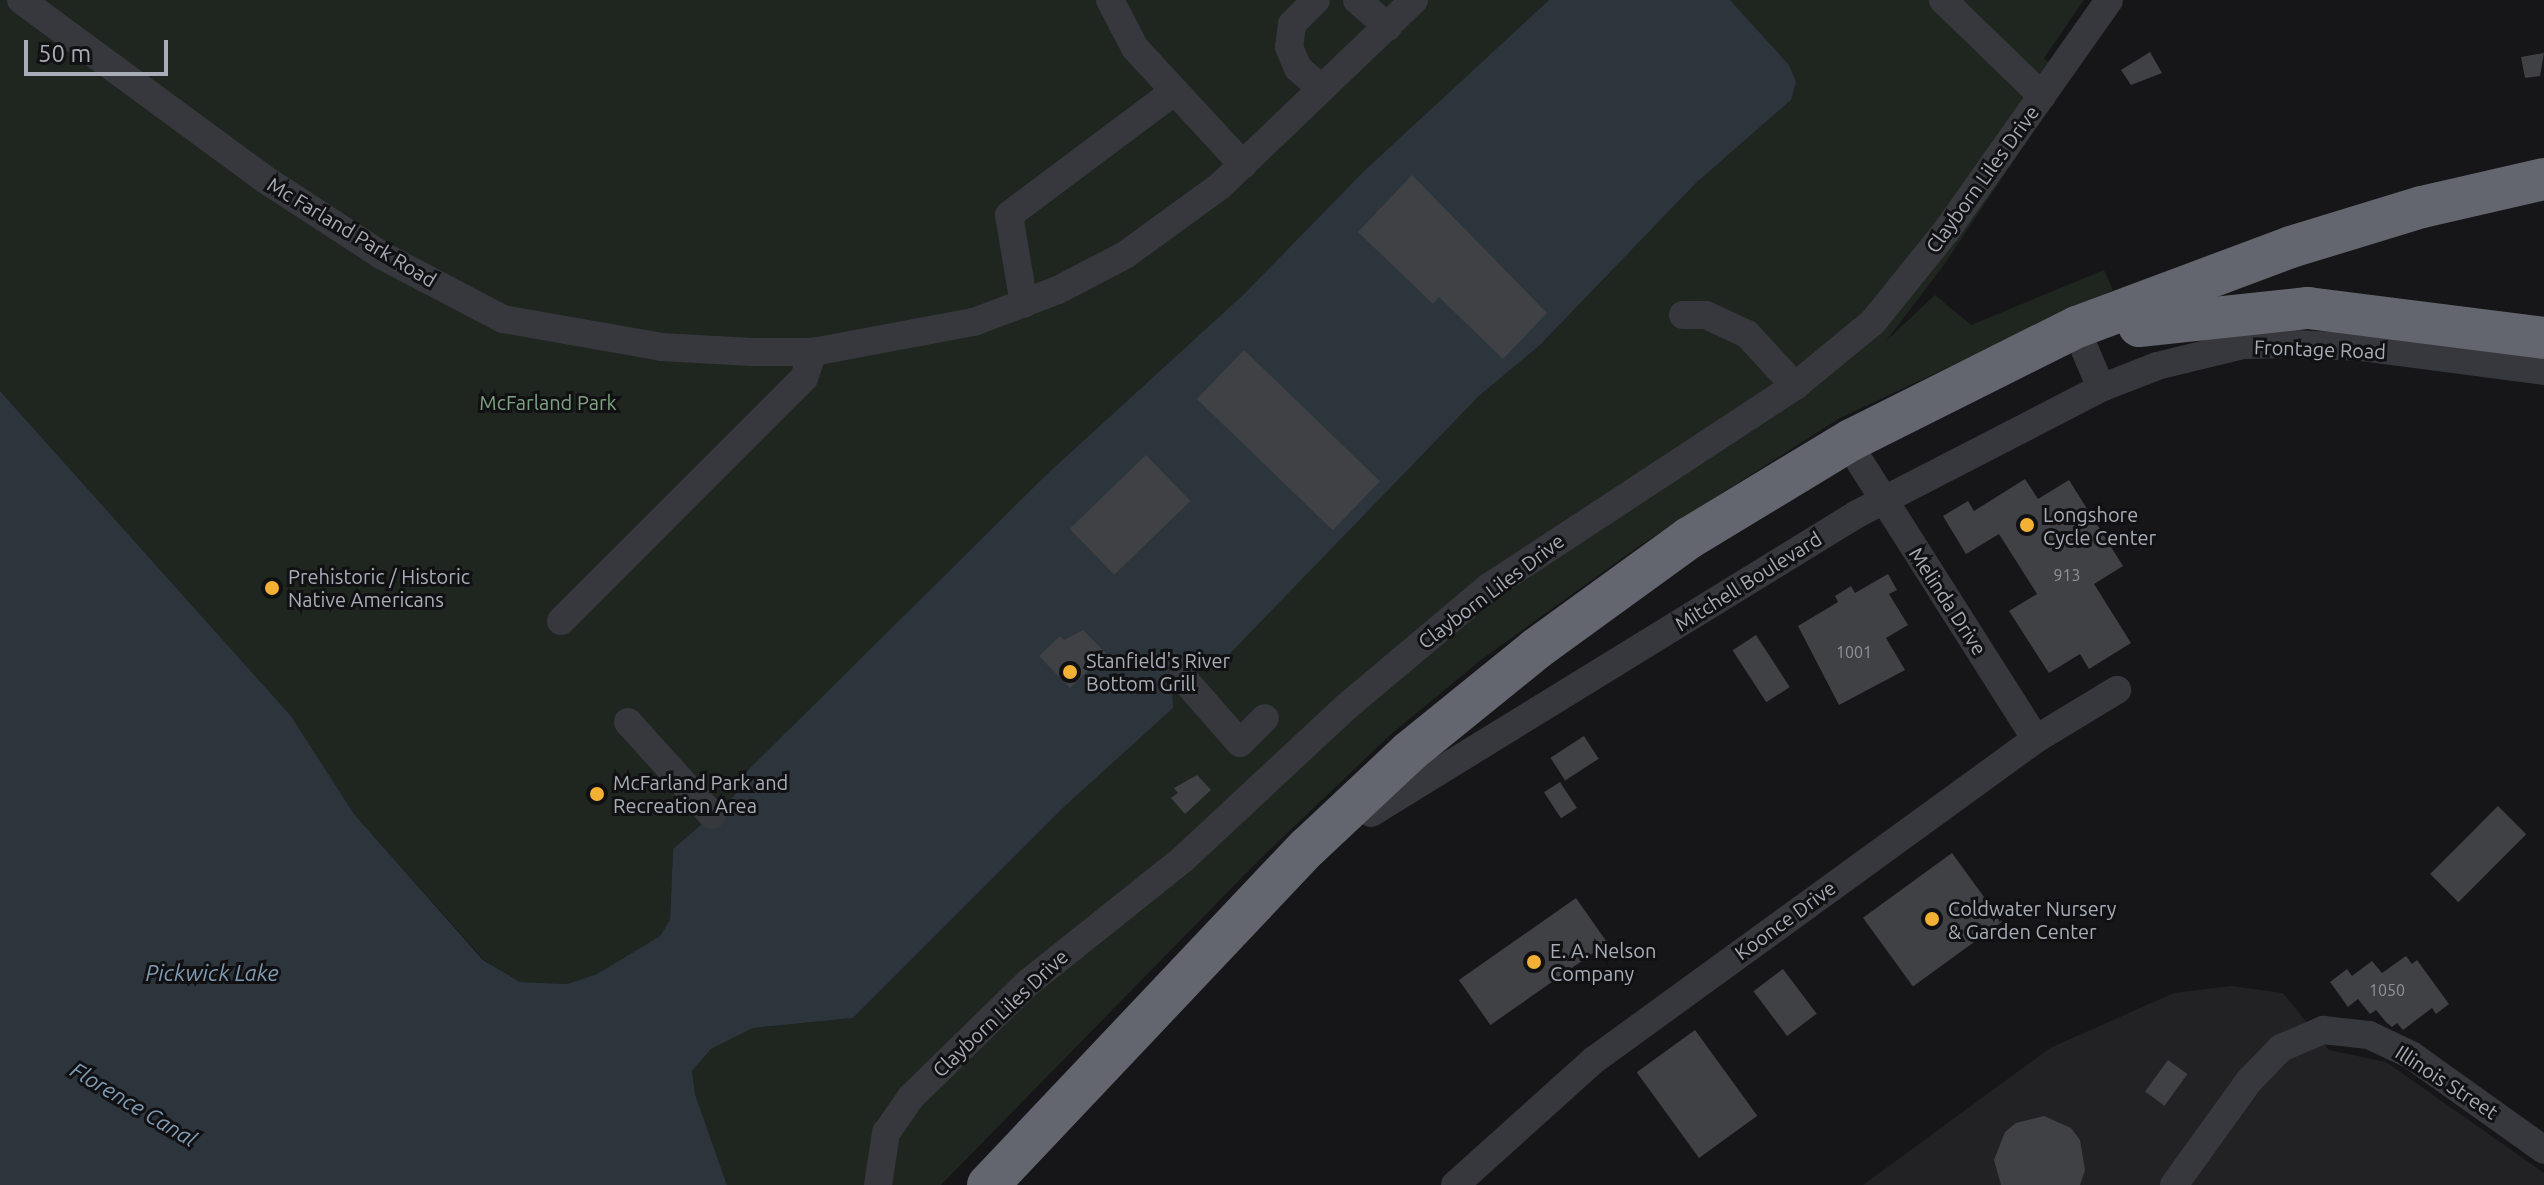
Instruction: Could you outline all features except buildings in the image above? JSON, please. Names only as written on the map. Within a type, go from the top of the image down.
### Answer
[{"type":"highway","points":[[988,1185],[1308,847],[1409,752],[1536,649],[1689,538],[1889,420],[2077,327],[2291,247],[2422,207],[2544,179]]},
{"type":"highway","points":[[1017,1185],[1371,813],[1521,684],[1604,622],[1740,530],[1964,405],[2093,369],[2139,326],[2332,258],[2544,203]]},
{"type":"highway","points":[[2139,326],[2308,308],[2544,338]]},
{"type":"street","name":"Mc Farland Park Road","points":[[21,0],[263,178],[381,255],[503,319],[661,347],[813,352],[901,339],[1024,304],[1058,290],[1165,230],[1243,165],[1414,0]]},
{"type":"street","points":[[1110,0],[1135,48],[1243,165]]},
{"type":"street","points":[[1316,0],[1292,24],[1289,47],[1298,68],[1321,89]]},
{"type":"street","points":[[1357,0],[1388,27]]},
{"type":"street","points":[[1943,0],[2042,96]]},
{"type":"street","name":"Clayborn Liles Drive","points":[[878,1185],[886,1133],[896,1113],[1029,982],[1175,866],[1453,615],[1795,386],[1889,304],[2109,0]]},
{"type":"street","points":[[1024,304],[1009,215],[1175,91]]},
{"type":"street","points":[[1683,315],[1706,315],[1747,334],[1795,386]]},
{"type":"street","name":"Frontage Road","points":[[2093,369],[2179,358],[2243,345],[2362,347],[2544,371]]},
{"type":"street","points":[[561,621],[804,378],[813,352]]},
{"type":"street","name":"Mitchell Boulevard","points":[[1371,813],[2093,369]]},
{"type":"street","name":"Melinda Drive","points":[[1860,462],[2036,739]]},
{"type":"street","points":[[1183,678],[1240,743],[1265,718]]},
{"type":"street","name":"Koonce Drive","points":[[1455,1185],[1538,1107],[1594,1060],[2036,739],[2117,690]]},
{"type":"street","points":[[628,722],[712,815]]},
{"type":"street","name":"Illinois Street","points":[[2174,1185],[2270,1059],[2281,1048],[2323,1030],[2369,1035],[2411,1055],[2544,1150]]},
{"type":"shaded area","points":[[2231,986],[2283,993],[2329,1050],[2386,1062],[2544,1173],[2544,1185],[1863,1185],[2050,1048],[2174,993]]},
{"type":"green space","name":"McFarland Park","points":[[0,0],[1549,0],[1364,171],[1244,294],[1047,474],[742,776],[735,795],[673,849],[670,920],[660,936],[597,974],[567,984],[520,982],[484,960],[354,814],[291,716],[0,391]]},
{"type":"green space","points":[[1730,0],[2084,0],[2044,58],[2068,80],[1941,269],[1886,341],[1935,295],[1971,325],[2104,270],[2113,290],[1840,418],[1642,544],[1482,659],[1390,735],[1260,859],[941,1185],[727,1185],[695,1094],[692,1071],[711,1049],[753,1028],[853,1018],[1065,806],[1172,708],[1172,689],[1322,557],[1479,396],[1540,345],[1696,183],[1791,100],[1789,66]]},
{"type":"water","name":"Pickwick Lake","points":[[1549,0],[1730,0],[1789,65],[1796,82],[1791,100],[1696,183],[1540,345],[1479,396],[1214,670],[1198,665],[1172,689],[1173,708],[1065,806],[853,1018],[753,1028],[711,1049],[692,1071],[695,1094],[727,1185],[0,1185],[0,391],[291,716],[354,814],[483,960],[520,982],[567,984],[597,974],[660,936],[670,920],[673,849],[735,795],[742,776],[1047,474],[1244,294],[1364,171]]},
{"type":"place","name":"Longshore Cycle Center","points":[[2027,525]]},
{"type":"place","name":"Prehistoric / Historic Native Americans","points":[[272,588]]},
{"type":"place","name":"Stanfield's River Bottom Grill","points":[[1070,672]]},
{"type":"place","name":"McFarland Park and Recreation Area","points":[[597,794]]},
{"type":"place","name":"Coldwater Nursery & Garden Center","points":[[1932,919]]},
{"type":"place","name":"E. A. Nelson Company","points":[[1534,962]]},
{"type":"water label","name":"Florence Canal","points":[[134,1104]]}]
